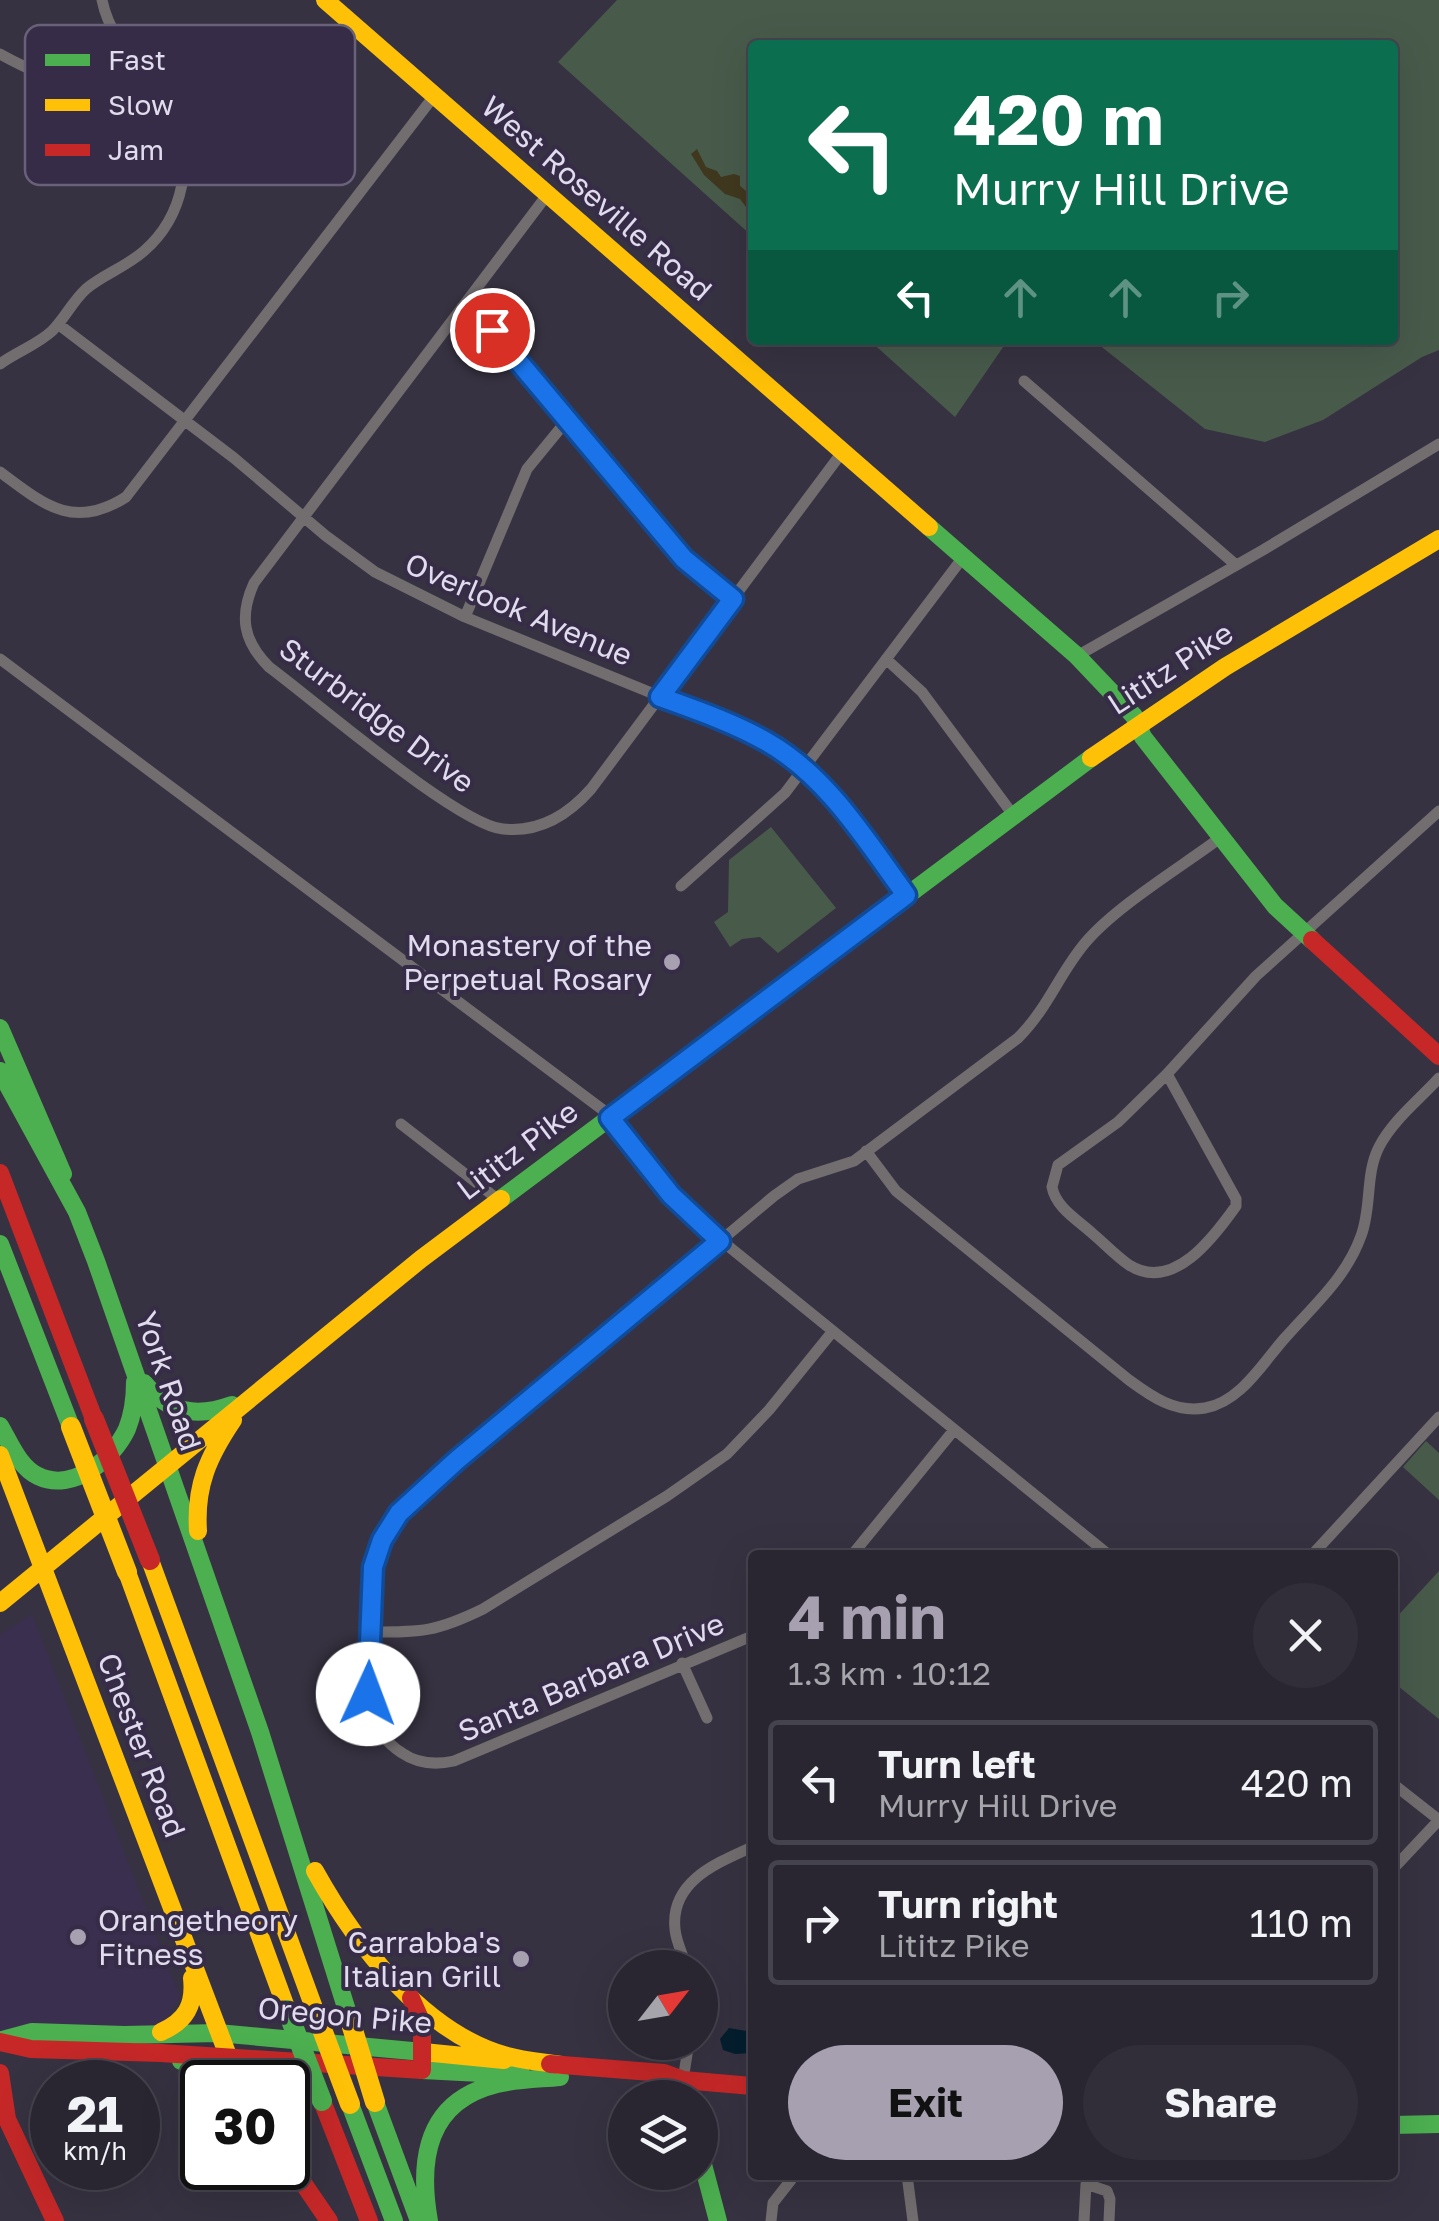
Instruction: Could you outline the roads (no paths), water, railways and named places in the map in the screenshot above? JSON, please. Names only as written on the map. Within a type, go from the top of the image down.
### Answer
[{"type":"main road","name":"West Roseville Road","points":[[325,0],[353,25]]},
{"type":"main road","name":"West Roseville Road","points":[[355,26],[1076,656],[1126,707],[1136,726],[1263,893],[1439,1056]]},
{"type":"main road","name":"Lititz Pike","points":[[0,1603],[248,1398],[500,1201],[906,895],[1136,726],[1343,594],[1439,539]]},
{"type":"main road","name":"York Road","points":[[0,1028],[53,1144],[205,1571],[267,1759]]},
{"type":"main road","points":[[0,1071],[76,1212]]},
{"type":"main road","points":[[0,1173],[150,1560],[394,2221]]},
{"type":"main road","points":[[0,1244],[369,2221]]},
{"type":"main road","points":[[131,1359],[157,1398],[178,1412],[196,1416],[213,1413],[248,1398]]},
{"type":"main road","points":[[0,1426],[27,1467],[42,1478],[61,1482],[88,1471],[108,1455],[128,1426],[135,1399],[131,1359]]},
{"type":"main road","points":[[205,1571],[196,1512],[200,1472],[204,1460],[248,1398]]},
{"type":"main road","name":"Chester Road","points":[[0,1455],[228,2060]]},
{"type":"main road","points":[[20,1585],[25,1551],[22,1512]]},
{"type":"main road","points":[[267,1759],[311,1864],[336,1912],[369,1959],[411,1998],[473,2041],[504,2055],[561,2071]]},
{"type":"main road","points":[[267,1759],[320,1916],[348,2018],[418,2221]]},
{"type":"main road","points":[[180,1932],[193,1986],[190,2009],[180,2024],[157,2044],[188,2060]]},
{"type":"main road","points":[[411,1998],[420,2012],[423,2061]]},
{"type":"main road","name":"Oregon Pike","points":[[0,2041],[32,2032],[157,2044],[227,2057],[423,2061],[633,2080]]},
{"type":"main road","name":"Oregon Pike","points":[[157,2044],[218,2033],[423,2061]]},
{"type":"main road","points":[[429,2221],[424,2162],[434,2128],[443,2116],[483,2088],[561,2071]]},
{"type":"main road","points":[[0,2073],[11,2128],[56,2221]]},
{"type":"main road","name":"Oregon Pike","points":[[718,2087],[748,2086]]},
{"type":"main road","points":[[1398,2124],[1439,2124]]},
{"type":"main road","points":[[308,2190],[329,2221]]},
{"type":"main road","points":[[710,2190],[718,2221]]},
{"type":"street","points":[[102,0],[109,25]]},
{"type":"street","points":[[0,54],[25,66]]},
{"type":"street","points":[[0,472],[50,508],[75,513],[102,510],[126,497],[434,96]]},
{"type":"street","points":[[0,364],[45,336],[89,287],[145,250],[168,222],[181,185]]},
{"type":"street","name":"Sturbridge Drive","points":[[546,195],[259,574],[247,598],[244,626],[252,648],[268,667],[482,824],[515,830],[548,824],[591,789],[843,451]]},
{"type":"street","points":[[462,308],[502,340],[684,559],[733,599]]},
{"type":"street","name":"Overlook Avenue","points":[[58,324],[186,420],[374,572],[465,617],[766,741],[804,770],[850,818],[906,895]]},
{"type":"street","points":[[1024,382],[1236,565]]},
{"type":"street","points":[[465,617],[512,497],[527,469],[568,419]]},
{"type":"street","points":[[1076,656],[1439,444]]},
{"type":"street","points":[[681,886],[767,813],[804,770],[964,556]]},
{"type":"street","points":[[0,659],[603,1110],[671,1195],[720,1241],[1103,1550]]},
{"type":"street","points":[[886,659],[922,692],[1014,816]]},
{"type":"street","points":[[1166,1074],[1236,1206],[1184,1264],[1148,1272],[1132,1267],[1062,1206],[1052,1187],[1058,1165],[1118,1122],[1230,1002],[1302,932],[1439,811]]},
{"type":"street","name":"Santa Barbara Drive","points":[[748,1638],[464,1758],[430,1763],[398,1751],[375,1726],[368,1694],[373,1567],[382,1540],[399,1513],[457,1460],[793,1182],[848,1164],[1018,1038],[1048,1003],[1093,935],[1220,838]]},
{"type":"street","points":[[866,1151],[896,1191],[1150,1396],[1181,1408],[1209,1408],[1248,1382],[1339,1279],[1366,1222],[1372,1166],[1378,1148],[1439,1078]]},
{"type":"street","points":[[401,1124],[500,1201]]},
{"type":"street","points":[[371,1632],[417,1632],[446,1627],[695,1478],[757,1424],[833,1331]]},
{"type":"street","points":[[1317,1550],[1439,1417]]},
{"type":"street","points":[[858,1550],[954,1430]]},
{"type":"street","points":[[682,1663],[707,1718]]},
{"type":"street","points":[[1398,1788],[1439,1820],[1398,1864]]},
{"type":"street","points":[[681,1950],[675,1931],[682,1894],[702,1871],[748,1849]]},
{"type":"street","points":[[771,2221],[773,2203],[791,2180]]},
{"type":"street","points":[[908,2180],[913,2221]]},
{"type":"street","points":[[1084,2221],[1086,2184],[1106,2191],[1110,2221]]},
{"type":"water","points":[[729,2028],[748,2031],[748,2053],[723,2050],[720,2039]]},
{"type":"place","name":"Monastery of the Perpetual Rosary","points":[[672,962]]},
{"type":"place","name":"Orangetheory Fitness","points":[[78,1937]]},
{"type":"place","name":"Carrabba's Italian Grill","points":[[521,1959]]}]
